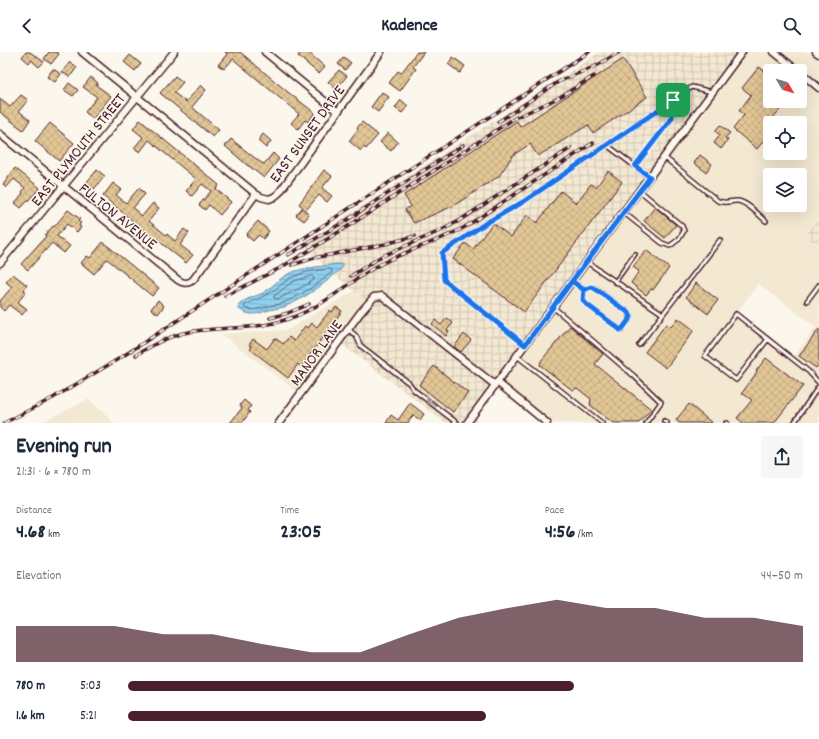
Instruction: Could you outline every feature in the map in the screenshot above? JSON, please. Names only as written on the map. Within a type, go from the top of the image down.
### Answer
[{"type":"street","points":[[82,52],[256,194]]},
{"type":"street","name":"EAST PLYMOUTH STREET","points":[[0,263],[174,52]]},
{"type":"street","points":[[266,52],[338,112]]},
{"type":"street","name":"EAST SUNSET DRIVE","points":[[185,283],[194,280],[256,194],[260,197],[269,199],[279,193],[381,52]]},
{"type":"street","points":[[467,423],[742,52]]},
{"type":"street","points":[[774,52],[789,64]]},
{"type":"street","points":[[807,78],[819,88]]},
{"type":"street","name":"FULTON AVENUE","points":[[0,134],[178,280],[185,283]]},
{"type":"street","name":"MANOR LANE","points":[[279,423],[348,329],[374,297],[382,296],[496,383]]},
{"type":"street","points":[[496,383],[547,423]]},
{"type":"lane","points":[[525,345],[444,280],[442,253],[486,223],[523,202],[692,87],[712,92]]},
{"type":"lane","points":[[635,166],[672,118],[673,100]]},
{"type":"lane","points":[[607,145],[650,177]]},
{"type":"lane","points":[[664,157],[718,201],[725,203],[739,200],[750,206],[766,220]]},
{"type":"lane","points":[[623,212],[662,243],[670,246],[680,239],[684,231],[682,226],[639,190]]},
{"type":"lane","points":[[639,345],[720,240]]},
{"type":"lane","points":[[615,282],[635,254]]},
{"type":"lane","points":[[586,262],[663,314]]},
{"type":"lane","points":[[572,281],[584,290]]},
{"type":"lane","points":[[807,301],[819,285]]},
{"type":"lane","points":[[591,287],[594,288],[629,313],[631,317],[623,328],[620,330],[586,304],[583,300],[584,290],[591,287]]},
{"type":"lane","points":[[553,307],[634,376],[661,402],[646,423]]},
{"type":"lane","points":[[768,339],[736,380],[705,356],[736,314],[768,339],[808,371],[819,385],[794,423]]},
{"type":"lane","points":[[348,329],[356,336],[361,346],[457,423]]},
{"type":"lane","points":[[517,356],[602,423]]},
{"type":"shaded area","points":[[600,52],[743,52],[464,423],[446,423],[337,341],[367,301],[312,255],[305,243]]},
{"type":"shaded area","points":[[743,52],[810,52],[819,59],[819,217],[805,235],[819,246],[819,381],[793,358],[816,327],[758,284],[735,315],[819,382],[819,423],[547,423],[496,379]]},
{"type":"shaded area","points":[[819,217],[819,246],[805,235]]},
{"type":"shaded area","points":[[354,291],[368,301],[299,393],[221,334],[287,330]]},
{"type":"shaded area","points":[[89,399],[114,423],[40,423]]},
{"type":"water","points":[[337,264],[343,265],[343,267],[330,279],[315,290],[284,307],[254,314],[243,312],[239,309],[238,306],[244,301],[263,293],[288,274],[306,269]]},
{"type":"building","points":[[26,52],[30,52],[44,62],[39,67],[31,60],[29,63],[22,57]]},
{"type":"building","points":[[49,52],[56,52],[59,54],[51,64],[44,59]]},
{"type":"building","points":[[225,52],[240,52],[315,113],[308,122],[305,120],[298,129],[291,123],[299,114],[233,59],[224,69],[218,65],[227,54]]},
{"type":"building","points":[[301,52],[308,52],[325,67],[319,74],[298,56]]},
{"type":"building","points":[[417,52],[424,52],[413,67],[416,69],[400,91],[389,83],[398,71],[401,73]]},
{"type":"building","points":[[130,55],[141,64],[135,71],[124,62]]},
{"type":"building","points":[[344,57],[351,63],[345,70],[338,64]]},
{"type":"building","points":[[453,57],[465,66],[460,73],[448,64]]},
{"type":"building","points":[[623,59],[647,97],[593,133],[588,125],[538,156],[530,144],[513,155],[499,176],[453,206],[414,223],[405,210],[411,206],[404,195],[517,121],[520,127]]},
{"type":"building","points":[[70,62],[77,67],[70,77],[62,72]]},
{"type":"building","points":[[759,67],[763,70],[763,108],[781,108],[774,116],[763,116],[763,141],[757,149],[733,129],[744,115],[739,111],[751,95],[742,88]]},
{"type":"building","points":[[53,69],[61,74],[55,82],[47,77]]},
{"type":"building","points":[[339,70],[347,76],[336,89],[328,82]]},
{"type":"building","points":[[175,76],[183,82],[174,93],[186,102],[201,85],[206,90],[192,107],[219,130],[213,137],[160,93]]},
{"type":"building","points":[[91,77],[98,83],[96,85],[111,96],[93,119],[85,112],[97,97],[83,87]]},
{"type":"building","points":[[69,83],[78,90],[73,96],[64,90]]},
{"type":"building","points":[[382,92],[389,97],[378,112],[371,107]]},
{"type":"building","points":[[21,95],[28,100],[19,111],[30,120],[23,130],[0,112],[0,99],[10,107]]},
{"type":"building","points":[[401,100],[408,106],[402,113],[395,108]]},
{"type":"building","points":[[140,120],[219,185],[216,189],[231,202],[220,215],[209,205],[205,210],[199,205],[211,191],[202,184],[192,196],[186,191],[196,179],[149,140],[140,152],[134,148],[143,137],[133,129]]},
{"type":"building","points":[[362,122],[378,135],[366,149],[364,147],[361,151],[349,141]]},
{"type":"building","points":[[50,123],[74,143],[59,161],[35,141]]},
{"type":"building","points":[[720,125],[730,133],[725,138],[728,140],[721,149],[714,143],[720,135],[715,131]]},
{"type":"building","points":[[388,133],[398,142],[391,151],[380,142]]},
{"type":"building","points":[[263,134],[271,141],[266,148],[258,141]]},
{"type":"building","points":[[231,139],[264,164],[273,153],[279,159],[264,178],[225,146]]},
{"type":"building","points":[[700,155],[712,164],[706,172],[694,163]]},
{"type":"building","points":[[15,168],[40,188],[21,208],[15,203],[25,188],[14,179],[6,188],[3,185]]},
{"type":"building","points":[[97,170],[105,176],[94,189],[86,183]]},
{"type":"building","points":[[324,170],[332,176],[322,188],[332,196],[327,202],[319,195],[306,210],[299,204]]},
{"type":"building","points":[[608,171],[622,182],[524,312],[453,259],[465,243],[473,249],[493,223],[511,237],[527,215],[537,223],[561,191],[576,203],[591,184],[596,187]]},
{"type":"building","points":[[113,183],[121,189],[116,195],[126,203],[139,188],[145,194],[133,208],[142,216],[153,203],[159,208],[149,221],[175,241],[184,229],[189,233],[180,245],[193,255],[186,263],[155,238],[154,239],[103,196]]},
{"type":"building","points":[[655,207],[676,225],[665,238],[644,221]]},
{"type":"building","points":[[302,208],[309,215],[304,221],[296,215]]},
{"type":"building","points":[[68,210],[80,219],[78,221],[81,223],[79,225],[81,227],[77,232],[67,224],[57,236],[70,246],[64,253],[52,243],[28,270],[21,264]]},
{"type":"building","points":[[258,221],[269,231],[263,239],[259,235],[253,241],[246,235]]},
{"type":"building","points":[[103,242],[159,288],[152,296],[107,259],[94,274],[81,263],[87,256],[90,258]]},
{"type":"building","points":[[646,250],[669,268],[653,290],[651,289],[646,295],[631,283],[639,271],[633,267]]},
{"type":"building","points":[[13,274],[27,285],[24,290],[26,292],[18,302],[27,309],[22,315],[9,305],[4,311],[0,307],[0,301],[12,287],[6,282]]},
{"type":"building","points":[[696,283],[718,300],[708,314],[686,297]]},
{"type":"building","points":[[158,300],[164,306],[158,314],[151,309]]},
{"type":"building","points":[[336,307],[342,311],[301,367],[298,364],[288,378],[250,349],[252,347],[249,345],[253,339],[267,349],[275,338],[283,344],[289,337],[294,341],[305,326],[308,328],[312,323],[317,327],[330,310],[332,312]]},
{"type":"building","points":[[447,318],[453,323],[447,330],[449,331],[446,336],[432,324],[435,320],[441,325]]},
{"type":"building","points":[[678,318],[694,330],[666,368],[645,352],[666,324],[671,327]]},
{"type":"building","points":[[570,326],[603,354],[595,364],[651,409],[639,423],[613,423],[590,405],[591,399],[577,388],[573,390],[571,389],[540,365],[541,361]]},
{"type":"building","points":[[819,329],[819,364],[816,368],[799,356]]},
{"type":"building","points":[[464,334],[471,340],[461,352],[454,347]]},
{"type":"building","points":[[766,358],[803,386],[774,423],[743,423],[737,418],[752,400],[742,393]]},
{"type":"building","points":[[434,366],[468,393],[453,412],[419,385]]},
{"type":"building","points":[[244,400],[251,406],[248,410],[250,412],[242,423],[230,423],[242,408],[240,405]]},
{"type":"building","points":[[410,403],[424,414],[420,420],[413,415],[408,423],[386,423],[391,415],[398,420]]},
{"type":"building","points":[[689,404],[712,423],[679,423],[676,420]]},
{"type":"railway","points":[[4,423],[53,398],[120,358],[589,52]]},
{"type":"railway","points":[[498,122],[558,82],[598,65],[619,52]]},
{"type":"railway","points":[[225,296],[280,268],[313,248],[515,118],[558,98],[594,76]]},
{"type":"railway","points":[[136,355],[161,341],[182,333],[199,330],[243,328],[279,322],[300,314],[324,302],[379,265],[465,227],[593,143]]},
{"type":"railway","points":[[288,255],[347,220],[463,145]]},
{"type":"railway","points":[[351,276],[382,256],[457,222],[571,148]]},
{"type":"railway","points":[[292,265],[314,258],[385,244],[415,236]]},
{"type":"railway","points":[[270,318],[288,313],[309,304]]},
{"type":"route","points":[[673,100],[523,202],[486,223],[442,253],[444,280],[525,345],[572,281],[584,290],[591,287],[594,288],[629,313],[631,317],[623,328],[620,330],[586,304],[583,300],[584,290],[572,281],[650,177],[635,166],[672,118],[673,100]]}]
